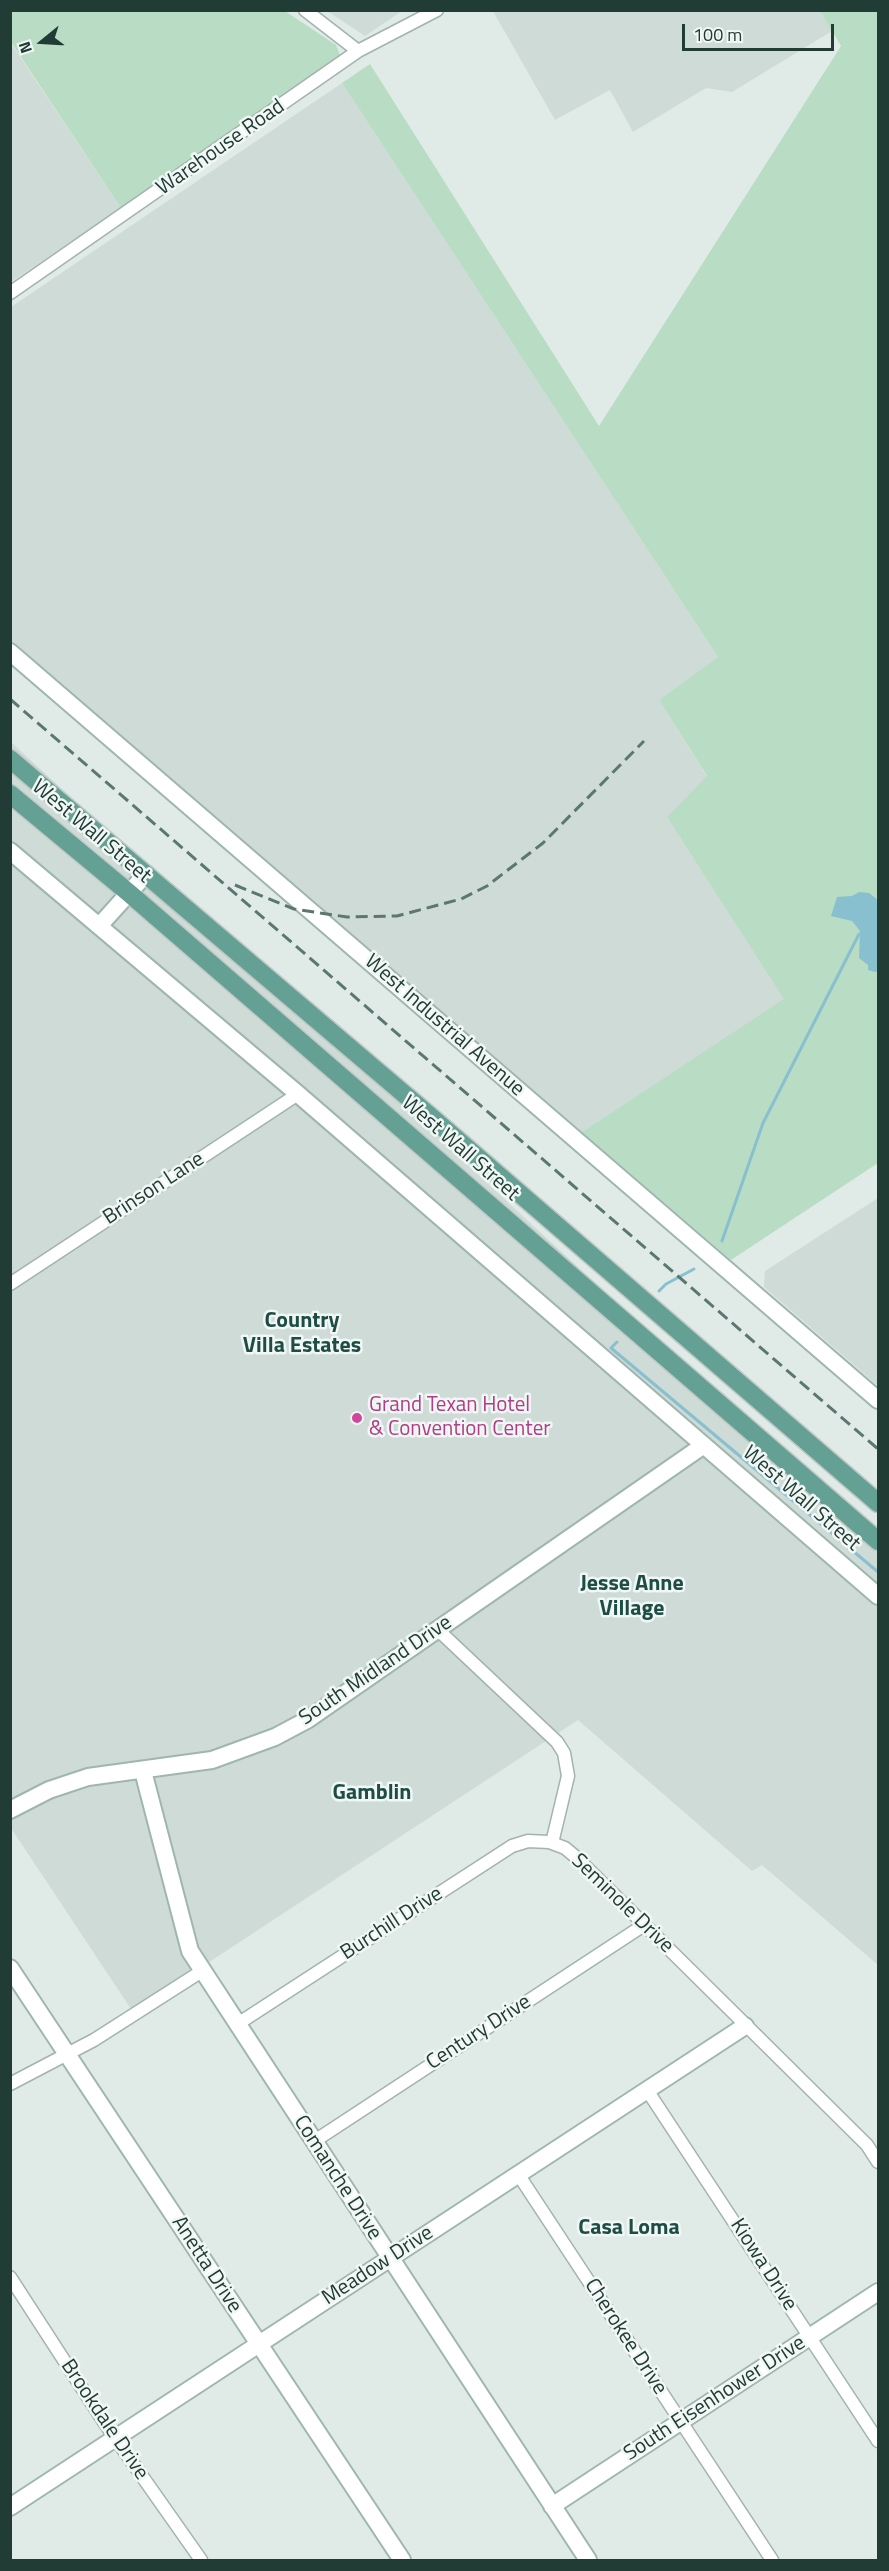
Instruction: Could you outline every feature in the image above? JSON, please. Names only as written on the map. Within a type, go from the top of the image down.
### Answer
[{"type":"main road","name":"West Wall Street","points":[[10,759],[879,1503]]},
{"type":"main road","name":"West Wall Street","points":[[10,794],[129,892],[879,1541]]},
{"type":"street","points":[[305,10],[358,51]]},
{"type":"street","name":"Warehouse Road","points":[[10,293],[358,51],[437,10]]},
{"type":"street","name":"West Industrial Avenue","points":[[10,652],[879,1400]]},
{"type":"street","name":"West Wall Street","points":[[10,851],[298,1094],[879,1596]]},
{"type":"street","points":[[100,926],[146,874]]},
{"type":"street","name":"Brinson Lane","points":[[10,1284],[298,1094]]},
{"type":"street","name":"South Midland Drive","points":[[10,1810],[48,1790],[88,1777],[212,1760],[275,1737],[307,1720],[704,1445]]},
{"type":"street","name":"Seminole Drive","points":[[437,1629],[557,1742],[564,1753],[568,1776],[552,1843],[572,1854],[869,2146],[879,2162]]},
{"type":"street","name":"Comanche Drive","points":[[143,1771],[190,1951],[236,2025],[588,2560]]},
{"type":"street","name":"Burchill Drive","points":[[236,2025],[512,1846],[533,1840],[552,1843]]},
{"type":"street","name":"Century Drive","points":[[314,2142],[644,1925]]},
{"type":"street","name":"Anetta Drive","points":[[10,1968],[402,2560]]},
{"type":"street","points":[[10,2084],[68,2055],[202,1971]]},
{"type":"street","name":"Meadow Drive","points":[[10,2507],[745,2026]]},
{"type":"street","name":"Kiowa Drive","points":[[647,2090],[879,2441]]},
{"type":"street","name":"Cherokee Drive","points":[[518,2174],[772,2560]]},
{"type":"street","name":"Brookdale Drive","points":[[10,2277],[115,2438],[201,2560]]},
{"type":"street","name":"South Eisenhower Drive","points":[[552,2506],[879,2292]]},
{"type":"shaded area","points":[[327,11],[402,11],[365,36]]},
{"type":"shaded area","points":[[493,11],[820,11],[832,31],[732,92],[706,88],[633,132],[610,90],[555,120]]},
{"type":"shaded area","points":[[10,42],[121,208],[11,282],[10,282]]},
{"type":"shaded area","points":[[342,83],[718,657],[659,700],[707,777],[667,817],[785,999],[582,1132],[11,641],[11,307]]},
{"type":"shaded area","points":[[11,742],[878,1545],[878,1965],[762,1865],[752,1871],[578,1720],[133,2012],[11,1828]]},
{"type":"shaded area","points":[[878,1198],[878,1386],[764,1287],[765,1271]]},
{"type":"green space","points":[[10,11],[285,11],[336,45],[340,55],[121,208],[11,42]]},
{"type":"green space","points":[[820,11],[878,11],[878,1163],[731,1260],[582,1132],[784,999],[667,817],[707,776],[659,700],[718,657],[342,83],[370,64],[599,426],[841,46]]},
{"type":"water","points":[[859,892],[869,893],[878,900],[878,971],[875,972],[868,970],[868,965],[859,958],[860,931],[852,921],[831,916],[837,897],[852,896]]},
{"type":"waterway","points":[[722,1241],[763,1123],[859,934]]},
{"type":"waterway","points":[[659,1291],[666,1284],[694,1269]]},
{"type":"waterway","points":[[617,1342],[611,1348],[878,1572]]},
{"type":"railway","points":[[10,699],[878,1449]]},
{"type":"railway","points":[[235,885],[294,909],[347,917],[397,916],[461,899],[487,886],[543,843],[644,741]]},
{"type":"place","name":"Grand Texan Hotel & Convention Center","points":[[357,1418]]},
{"type":"district","name":"Country Villa Estates","points":[[302,1334]]},
{"type":"district","name":"Jesse Anne Village","points":[[632,1598]]},
{"type":"district","name":"Gamblin","points":[[372,1794]]},
{"type":"district","name":"Casa Loma","points":[[629,2229]]}]
